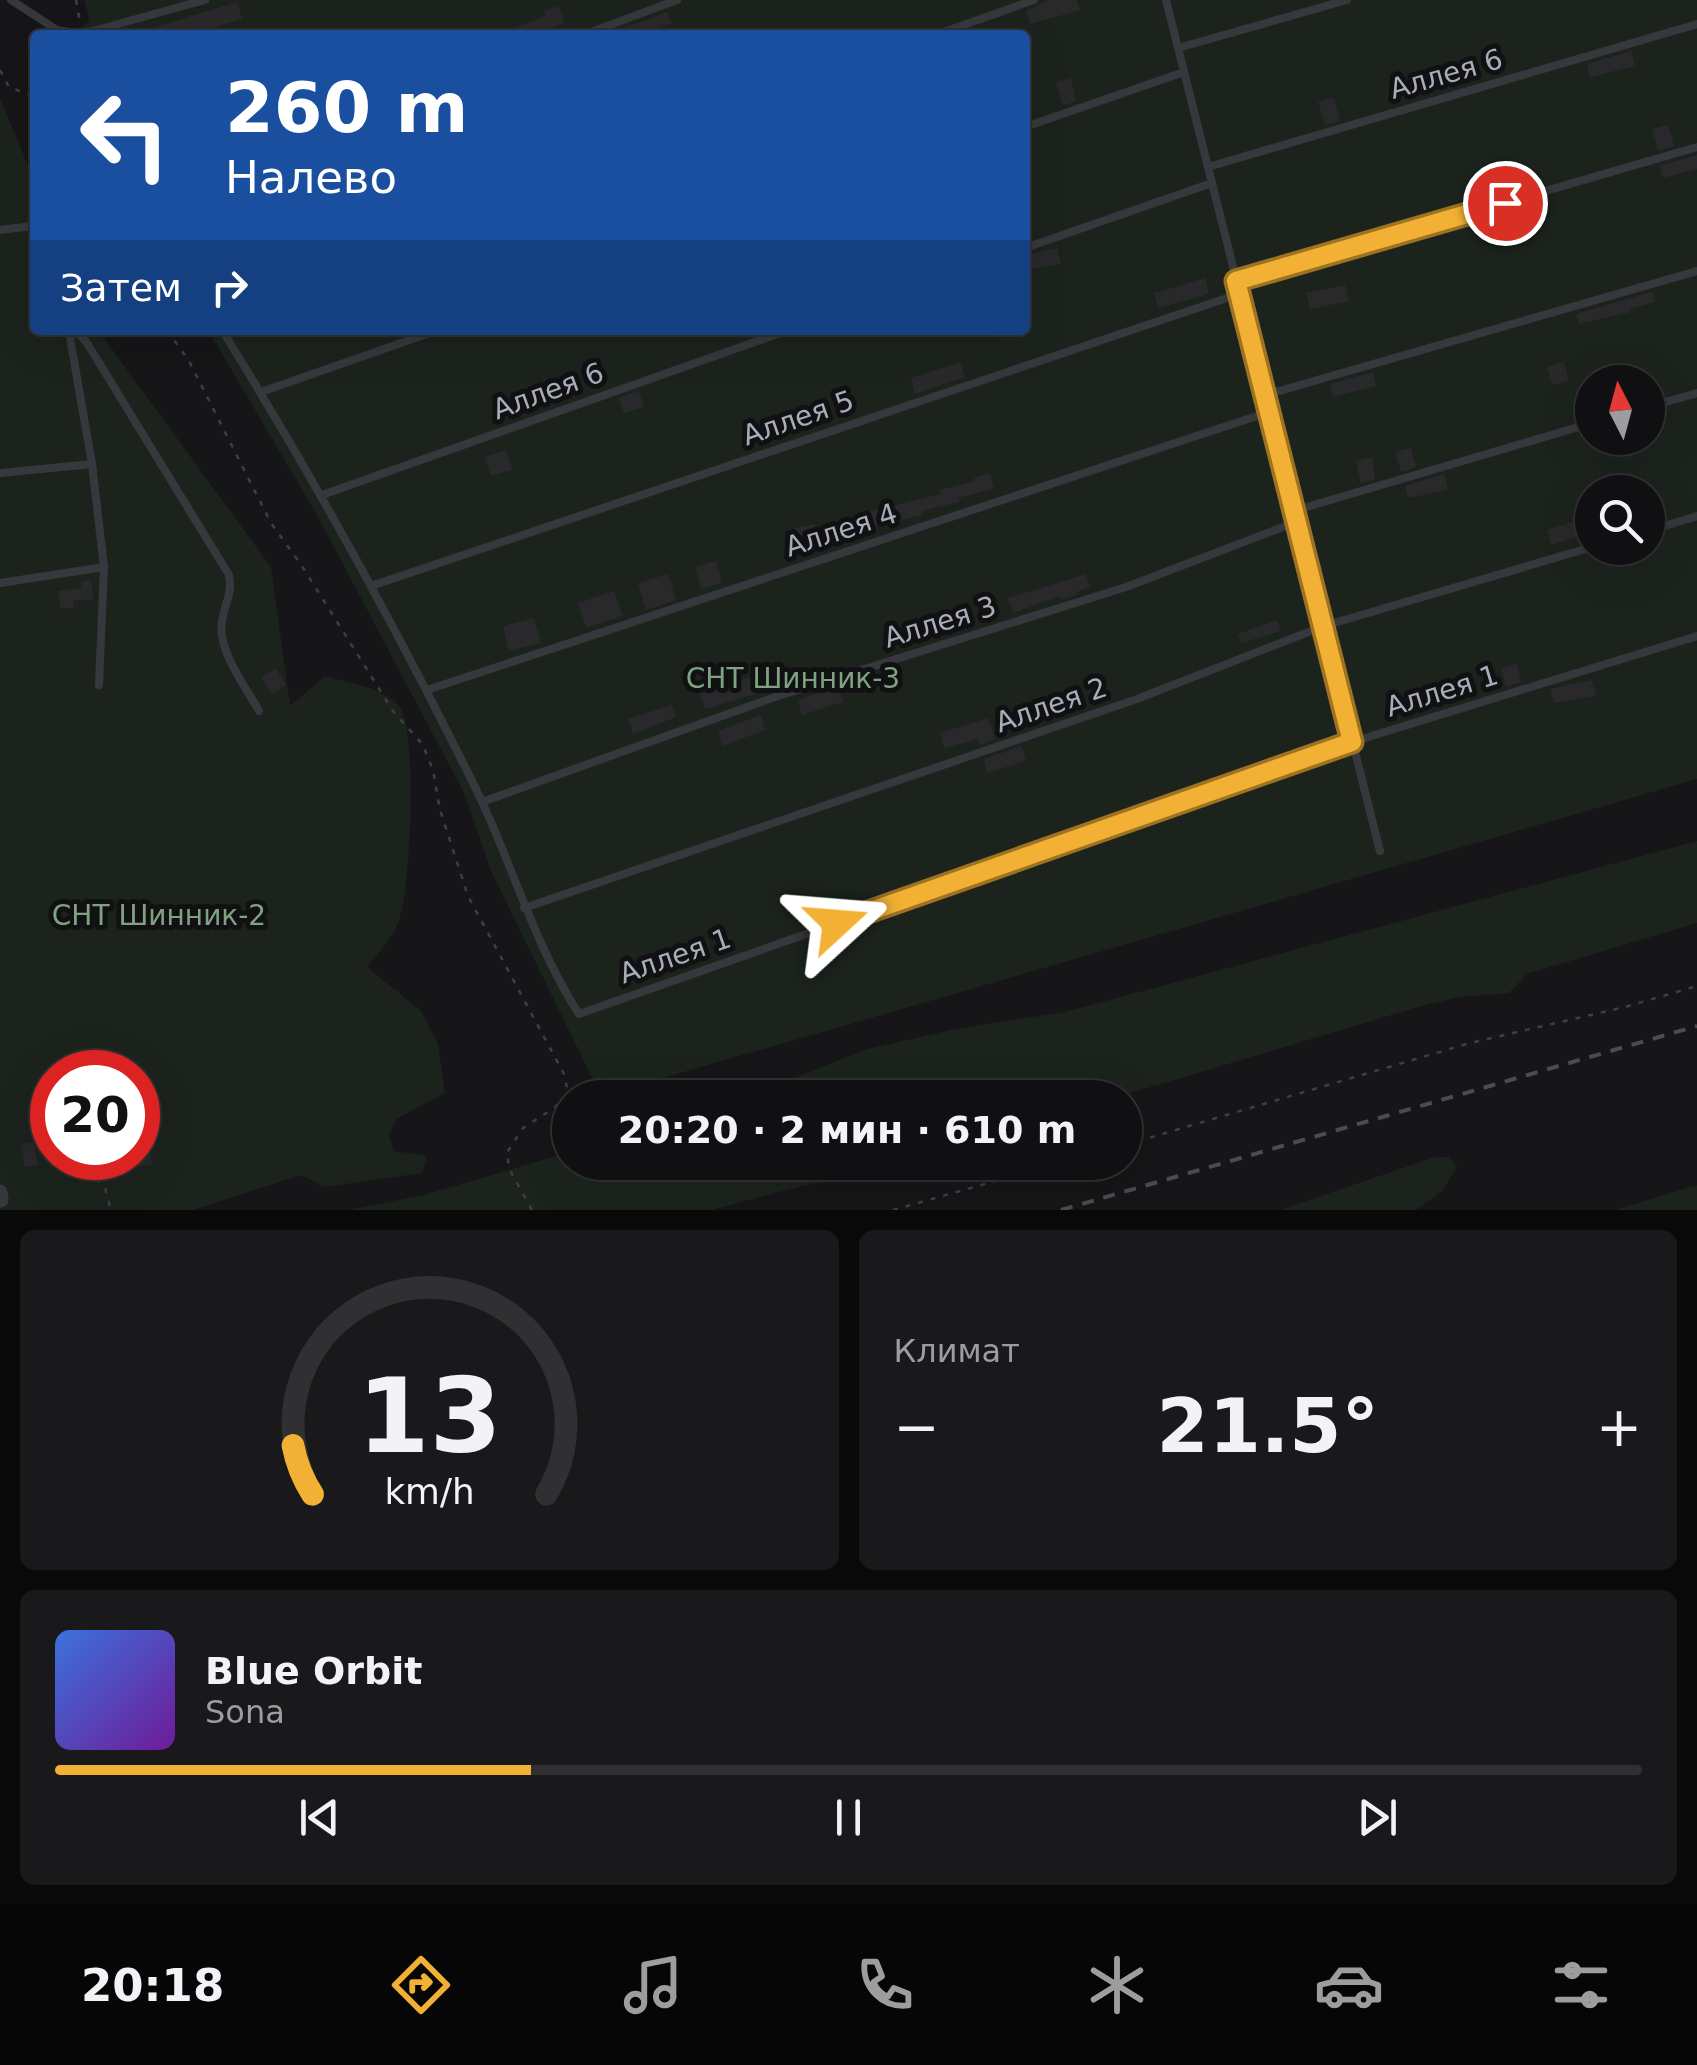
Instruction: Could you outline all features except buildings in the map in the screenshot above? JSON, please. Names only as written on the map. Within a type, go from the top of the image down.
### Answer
[{"type":"street","points":[[0,1192],[1,1200]]},
{"type":"lane","points":[[11,0],[57,30]]},
{"type":"lane","points":[[96,30],[205,0]]},
{"type":"lane","points":[[597,30],[678,0]]},
{"type":"lane","points":[[950,30],[1034,0]]},
{"type":"lane","points":[[1166,0],[1380,850]]},
{"type":"lane","points":[[1178,48],[1346,0]]},
{"type":"lane","name":"Аллея 6","points":[[1208,167],[1697,24]]},
{"type":"lane","points":[[1030,126],[1184,72]]},
{"type":"lane","points":[[1236,281],[1697,148]]},
{"type":"lane","points":[[1030,246],[1212,183]]},
{"type":"lane","points":[[0,230],[30,226]]},
{"type":"lane","points":[[1264,395],[1697,272]]},
{"type":"lane","name":"Аллея 5","points":[[371,586],[1239,294]]},
{"type":"lane","points":[[70,335],[104,567],[99,685]]},
{"type":"lane","points":[[80,335],[229,575],[232,589],[222,621],[222,638],[259,711]]},
{"type":"lane","points":[[225,335],[322,495],[427,690],[482,802],[524,908]]},
{"type":"lane","points":[[260,392],[424,335]]},
{"type":"lane","name":"Аллея 6","points":[[322,495],[775,335]]},
{"type":"lane","points":[[1665,402],[1697,393]]},
{"type":"lane","name":"Аллея 4","points":[[427,690],[1269,412]]},
{"type":"lane","points":[[1293,511],[1575,428]]},
{"type":"lane","points":[[0,472],[92,464]]},
{"type":"lane","points":[[1665,525],[1697,516]]},
{"type":"lane","name":"Аллея 3","points":[[482,802],[775,697],[1126,586],[1296,522]]},
{"type":"lane","name":"Аллея 2","points":[[524,908],[1137,700],[1324,626],[1575,552]]},
{"type":"lane","points":[[0,583],[104,567]]},
{"type":"lane","name":"Аллея 1","points":[[524,908],[559,984],[579,1014],[1352,742],[1697,636]]},
{"type":"path","points":[[76,0],[81,30]]},
{"type":"path","points":[[0,70],[10,87],[30,95]]},
{"type":"path","points":[[171,335],[189,361],[271,523],[393,712],[422,745],[434,770],[440,810],[468,896],[564,1074],[568,1092],[554,1108],[524,1128],[506,1154],[532,1210]]},
{"type":"path","points":[[1142,1140],[1470,1043],[1626,1007],[1697,986]]},
{"type":"path","points":[[97,1180],[105,1188],[112,1210]]},
{"type":"path","points":[[893,1210],[999,1180]]},
{"type":"green space","name":"СНТ Шинник-3","points":[[85,0],[1697,0],[1697,779],[656,1080],[593,1080],[491,871],[464,793],[317,515],[211,335],[1030,335],[1030,30],[79,30],[89,21]]},
{"type":"green space","name":"СНТ Шинник-2","points":[[0,98],[30,171],[30,335],[102,335],[271,567],[290,706],[325,676],[387,696],[401,709],[406,725],[411,781],[403,906],[388,941],[367,967],[421,1011],[438,1044],[445,1093],[396,1119],[389,1135],[394,1151],[427,1156],[422,1173],[324,1187],[301,1175],[193,1210],[0,1210]]},
{"type":"green space","points":[[1697,841],[1697,923],[1527,974],[1509,993],[1459,997],[1418,1007],[1142,1090],[1142,1080],[790,1080],[864,1050],[955,1029],[1065,1012]]},
{"type":"green space","points":[[552,1157],[552,1180],[831,1180],[712,1210],[348,1210],[424,1195]]},
{"type":"green space","points":[[1435,1157],[1449,1157],[1457,1167],[1442,1191],[1416,1210],[1280,1210]]},
{"type":"green space","points":[[1697,1186],[1697,1210],[1615,1210],[1687,1188]]},
{"type":"railway","points":[[1061,1210],[1697,1026]]},
{"type":"route","points":[[837,923],[1352,742],[1236,281],[1505,203]]}]
